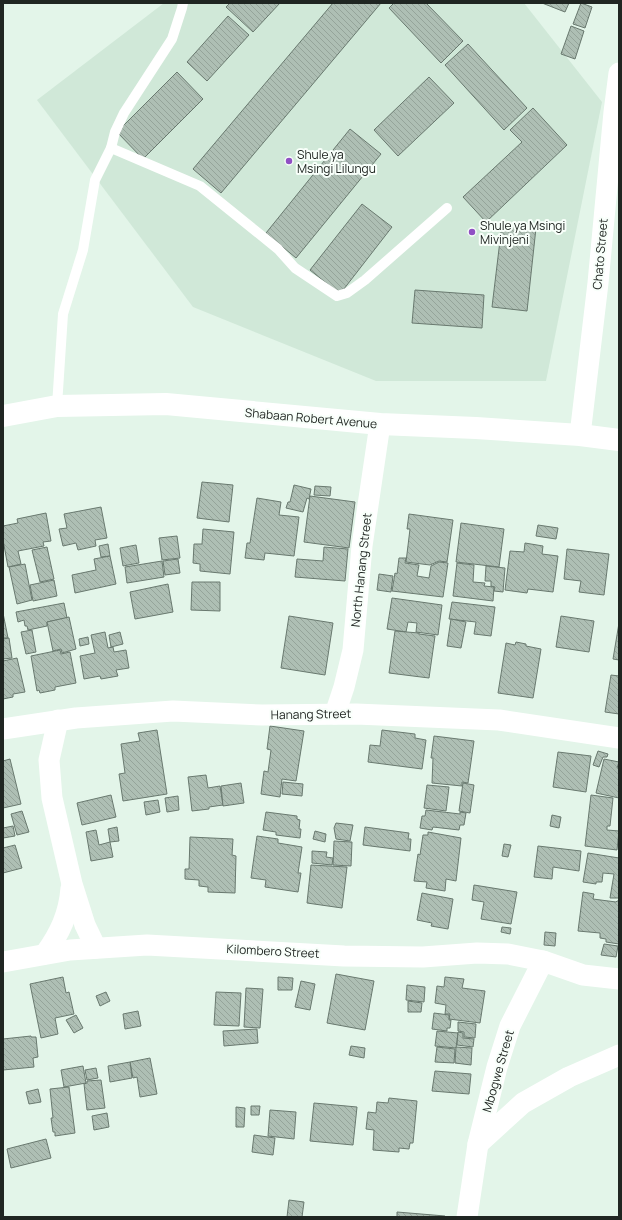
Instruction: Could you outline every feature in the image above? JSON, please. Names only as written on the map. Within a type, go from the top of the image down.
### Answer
[{"type":"main road","name":"Shabaan Robert Avenue","points":[[3,416],[57,406],[166,404],[380,424],[476,428],[580,435],[619,440]]},
{"type":"street","name":"Chato Street","points":[[580,435],[598,282],[619,73]]},
{"type":"street","name":"North Hanang Street","points":[[335,714],[344,687],[353,650],[362,546],[380,424]]},
{"type":"street","name":"Hanang Street","points":[[3,729],[76,718],[173,711],[262,715],[356,714],[499,720],[619,738]]},
{"type":"street","points":[[58,720],[49,760],[52,798],[72,884],[85,925],[96,948]]},
{"type":"street","points":[[45,954],[65,920],[70,902],[72,884]]},
{"type":"street","name":"Kilombero Street","points":[[3,962],[70,950],[147,945],[344,956],[423,957],[477,952],[508,954],[542,961]]},
{"type":"street","points":[[542,961],[583,975],[619,979]]},
{"type":"street","name":"Mbogwe Street","points":[[467,1217],[478,1144],[496,1067],[510,1026],[542,961]]},
{"type":"street","points":[[478,1144],[523,1103],[569,1077],[619,1055]]},
{"type":"lane","points":[[57,406],[63,314],[83,250],[95,180],[111,148],[115,132],[124,113],[172,39],[182,8],[182,3]]},
{"type":"lane","points":[[111,148],[200,186],[278,249],[294,268],[337,296],[347,293],[365,280],[447,208]]},
{"type":"shaded area","points":[[164,3],[524,3],[602,102],[546,381],[376,381],[193,307],[37,100]]},
{"type":"building","points":[[230,3],[280,3],[253,32],[226,7]]},
{"type":"building","points":[[333,3],[381,3],[221,193],[193,169]]},
{"type":"building","points":[[394,3],[426,3],[463,41],[441,63],[389,8]]},
{"type":"building","points":[[542,3],[569,3],[565,12]]},
{"type":"building","points":[[581,3],[592,7],[585,28],[573,24]]},
{"type":"building","points":[[228,16],[249,35],[207,81],[187,62]]},
{"type":"building","points":[[571,26],[584,31],[575,59],[561,54]]},
{"type":"building","points":[[468,44],[527,108],[504,130],[445,65]]},
{"type":"building","points":[[177,72],[203,99],[143,159],[117,132]]},
{"type":"building","points":[[429,77],[454,103],[398,156],[374,130]]},
{"type":"building","points":[[533,108],[567,145],[486,222],[463,197],[522,142],[510,130]]},
{"type":"building","points":[[350,129],[381,154],[296,258],[266,233]]},
{"type":"building","points":[[362,204],[392,227],[340,294],[310,270]]},
{"type":"building","points":[[502,224],[536,228],[527,311],[492,307]]},
{"type":"building","points":[[415,290],[484,295],[482,328],[412,323]]},
{"type":"building","points":[[202,482],[233,485],[229,522],[197,518]]},
{"type":"building","points":[[294,485],[311,489],[309,499],[307,498],[303,512],[286,508],[288,502],[290,502]]},
{"type":"building","points":[[315,486],[331,487],[330,496],[314,495]]},
{"type":"building","points":[[310,496],[355,502],[349,548],[304,542]]},
{"type":"building","points":[[257,498],[281,502],[279,515],[299,517],[294,556],[265,553],[264,560],[245,558],[247,543],[250,543]]},
{"type":"building","points":[[101,507],[107,538],[95,540],[96,546],[78,550],[76,543],[63,546],[59,529],[67,528],[64,514]]},
{"type":"building","points":[[46,513],[51,541],[43,542],[44,546],[18,551],[21,564],[8,567],[3,540],[3,526],[18,523],[17,519]]},
{"type":"building","points":[[409,514],[453,520],[447,562],[439,561],[430,565],[406,562],[410,529],[407,529]]},
{"type":"building","points":[[461,523],[504,529],[499,567],[456,562]]},
{"type":"building","points":[[538,525],[558,528],[556,539],[536,536]]},
{"type":"building","points":[[203,529],[234,532],[230,574],[200,571],[200,564],[193,563],[194,544],[202,544]]},
{"type":"building","points":[[177,536],[180,558],[162,560],[159,538]]},
{"type":"building","points":[[525,543],[543,546],[542,554],[558,556],[553,592],[528,589],[527,593],[505,590],[510,551],[524,552]]},
{"type":"building","points":[[108,544],[110,556],[101,557],[99,546]]},
{"type":"building","points":[[136,545],[139,563],[123,566],[120,548]]},
{"type":"building","points":[[47,547],[54,579],[40,582],[32,550]]},
{"type":"building","points":[[324,547],[348,549],[345,581],[295,577],[297,559],[323,561]]},
{"type":"building","points":[[567,549],[609,554],[604,595],[579,592],[581,581],[564,579]]},
{"type":"building","points":[[110,556],[116,584],[75,593],[72,575],[96,570],[94,559]]},
{"type":"building","points":[[399,558],[406,558],[405,563],[419,565],[417,576],[429,578],[431,566],[439,562],[448,563],[443,597],[392,591],[395,573],[397,574]]},
{"type":"building","points":[[178,559],[180,573],[165,575],[163,561]]},
{"type":"building","points":[[162,561],[164,577],[127,583],[125,567]]},
{"type":"building","points":[[457,563],[474,565],[473,582],[485,583],[484,586],[494,587],[493,601],[453,596]]},
{"type":"building","points":[[25,564],[32,600],[17,604],[9,567]]},
{"type":"building","points":[[486,566],[505,568],[503,592],[494,591],[495,587],[491,586],[491,581],[485,581]]},
{"type":"building","points":[[379,574],[393,576],[391,592],[377,590]]},
{"type":"building","points":[[54,580],[57,596],[33,601],[30,585]]},
{"type":"building","points":[[192,582],[220,582],[220,611],[191,610]]},
{"type":"building","points":[[168,584],[173,612],[135,619],[130,592]]},
{"type":"building","points":[[392,598],[442,605],[438,635],[416,632],[417,623],[408,622],[406,632],[387,629]]},
{"type":"building","points":[[452,602],[495,607],[491,636],[474,634],[476,622],[449,619]]},
{"type":"building","points":[[64,603],[67,618],[47,622],[47,626],[28,630],[27,626],[25,626],[24,620],[18,622],[16,612]]},
{"type":"building","points":[[3,613],[8,638],[3,638]]},
{"type":"building","points":[[289,616],[333,623],[325,675],[281,668]]},
{"type":"building","points":[[561,616],[594,621],[589,652],[556,647]]},
{"type":"building","points":[[69,617],[76,649],[62,653],[61,649],[53,651],[47,622]]},
{"type":"building","points":[[451,619],[466,622],[461,648],[447,646]]},
{"type":"building","points":[[619,623],[619,660],[613,659]]},
{"type":"building","points":[[32,630],[36,652],[26,654],[21,632]]},
{"type":"building","points":[[395,631],[435,636],[429,678],[389,673]]},
{"type":"building","points":[[105,632],[108,648],[113,647],[114,652],[126,650],[129,668],[116,670],[118,676],[101,679],[100,676],[84,679],[80,656],[95,653],[91,635]]},
{"type":"building","points":[[120,632],[123,644],[111,647],[109,635]]},
{"type":"building","points":[[88,637],[89,644],[80,646],[79,639]]},
{"type":"building","points":[[9,638],[12,658],[3,659],[3,639]]},
{"type":"building","points":[[516,642],[541,649],[533,698],[498,693],[506,643],[515,645]]},
{"type":"building","points":[[60,650],[61,654],[70,652],[76,683],[55,687],[55,690],[40,693],[39,690],[37,691],[31,656]]},
{"type":"building","points":[[17,658],[25,692],[13,694],[13,697],[3,699],[3,661]]},
{"type":"building","points":[[611,675],[619,676],[619,714],[605,712]]},
{"type":"building","points":[[270,726],[304,731],[296,781],[282,779],[280,797],[261,794],[264,771],[268,772],[271,750],[267,749]]},
{"type":"building","points":[[157,730],[167,794],[123,801],[119,774],[125,773],[121,744],[140,741],[138,733]]},
{"type":"building","points":[[382,730],[415,734],[415,738],[426,740],[422,769],[368,762],[370,745],[380,746]]},
{"type":"building","points":[[434,736],[474,741],[468,783],[462,782],[462,786],[432,783],[433,758],[431,758]]},
{"type":"building","points":[[598,751],[608,754],[607,757],[603,757],[599,767],[593,765]]},
{"type":"building","points":[[558,752],[591,756],[586,792],[553,787]]},
{"type":"building","points":[[10,759],[21,804],[3,808],[3,761]]},
{"type":"building","points":[[604,759],[619,762],[617,768],[619,768],[619,798],[596,793]]},
{"type":"building","points":[[206,775],[208,788],[220,786],[223,805],[209,807],[209,809],[192,811],[188,777]]},
{"type":"building","points":[[283,782],[303,784],[302,796],[282,794]]},
{"type":"building","points":[[241,783],[244,803],[223,806],[221,786]]},
{"type":"building","points":[[463,783],[474,785],[470,813],[459,811]]},
{"type":"building","points":[[427,785],[449,787],[446,811],[424,808]]},
{"type":"building","points":[[111,795],[116,817],[82,825],[77,803]]},
{"type":"building","points":[[591,795],[613,798],[610,826],[607,826],[607,830],[619,831],[617,850],[585,846]]},
{"type":"building","points":[[178,796],[179,810],[167,812],[165,798]]},
{"type":"building","points":[[158,800],[160,812],[146,815],[144,802]]},
{"type":"building","points":[[426,810],[460,814],[460,812],[466,813],[464,825],[460,825],[459,830],[433,827],[432,830],[420,828],[422,816],[425,816]]},
{"type":"building","points":[[22,811],[29,832],[17,835],[11,814]]},
{"type":"building","points":[[266,812],[297,816],[297,819],[300,820],[300,838],[276,835],[276,832],[263,830]]},
{"type":"building","points":[[552,815],[561,817],[559,828],[550,826]]},
{"type":"building","points":[[336,823],[353,825],[350,841],[336,839],[334,828]]},
{"type":"building","points":[[13,826],[15,836],[3,838],[3,828]]},
{"type":"building","points":[[117,827],[119,841],[110,842],[108,829]]},
{"type":"building","points":[[365,827],[409,833],[408,839],[411,839],[410,851],[363,845]]},
{"type":"building","points":[[96,830],[99,845],[110,842],[113,857],[91,861],[86,832]]},
{"type":"building","points":[[315,831],[326,834],[325,842],[313,839]]},
{"type":"building","points":[[428,832],[461,838],[456,881],[446,879],[445,891],[426,888],[427,882],[414,881],[418,854],[420,855],[423,835],[428,835]]},
{"type":"building","points":[[257,836],[278,839],[278,843],[302,847],[298,873],[301,873],[298,892],[265,887],[266,880],[251,878]]},
{"type":"building","points":[[190,837],[233,839],[232,855],[236,856],[235,893],[208,892],[208,887],[199,886],[199,880],[185,879],[185,869],[189,869]]},
{"type":"building","points":[[334,841],[352,842],[351,866],[333,865]]},
{"type":"building","points":[[504,844],[511,845],[508,857],[502,856]]},
{"type":"building","points":[[15,845],[22,868],[3,873],[3,848]]},
{"type":"building","points":[[538,846],[581,851],[579,871],[553,867],[552,879],[534,877]]},
{"type":"building","points":[[312,851],[327,852],[326,857],[333,858],[332,865],[312,863]]},
{"type":"building","points":[[588,853],[619,858],[619,898],[610,898],[614,874],[603,873],[602,882],[596,882],[596,884],[583,882]]},
{"type":"building","points":[[311,865],[347,867],[342,908],[307,903]]},
{"type":"building","points":[[474,885],[517,892],[511,924],[481,919],[484,902],[472,900]]},
{"type":"building","points":[[583,892],[594,894],[593,899],[616,902],[619,901],[619,944],[606,942],[606,939],[600,938],[600,933],[578,931]]},
{"type":"building","points":[[422,893],[453,899],[448,929],[431,926],[432,923],[417,920]]},
{"type":"building","points":[[502,927],[511,928],[510,934],[501,932]]},
{"type":"building","points":[[545,932],[556,933],[555,946],[544,945]]},
{"type":"building","points":[[604,944],[618,946],[616,957],[601,955]]},
{"type":"building","points":[[336,974],[374,981],[365,1030],[327,1023]]},
{"type":"building","points":[[63,977],[66,993],[69,992],[74,1014],[55,1018],[58,1034],[41,1038],[30,984]]},
{"type":"building","points":[[278,977],[293,978],[292,990],[278,990]]},
{"type":"building","points":[[445,977],[464,979],[462,988],[485,991],[480,1023],[449,1019],[450,1014],[445,1014],[446,1005],[435,1003],[437,986],[444,987]]},
{"type":"building","points":[[301,981],[315,984],[310,1010],[295,1007]]},
{"type":"building","points":[[407,985],[425,987],[424,1002],[406,1000]]},
{"type":"building","points":[[246,988],[263,989],[260,1028],[244,1027]]},
{"type":"building","points":[[106,992],[110,1001],[100,1006],[96,996]]},
{"type":"building","points":[[216,992],[241,993],[239,1026],[214,1025]]},
{"type":"building","points":[[408,1001],[422,1003],[421,1012],[408,1012]]},
{"type":"building","points":[[138,1011],[141,1026],[125,1029],[123,1014]]},
{"type":"building","points":[[434,1013],[449,1015],[449,1020],[451,1020],[450,1028],[447,1028],[447,1031],[432,1029]]},
{"type":"building","points":[[76,1015],[83,1028],[74,1033],[66,1020]]},
{"type":"building","points":[[458,1022],[476,1024],[475,1038],[464,1037],[464,1032],[458,1031]]},
{"type":"building","points":[[257,1029],[258,1043],[224,1046],[223,1031]]},
{"type":"building","points":[[437,1031],[458,1033],[456,1048],[435,1046]]},
{"type":"building","points":[[458,1032],[463,1033],[463,1038],[474,1039],[473,1047],[457,1045]]},
{"type":"building","points":[[31,1036],[36,1037],[38,1057],[33,1058],[34,1067],[3,1070],[3,1039]]},
{"type":"building","points":[[351,1046],[365,1048],[364,1058],[349,1055]]},
{"type":"building","points":[[437,1047],[455,1049],[454,1063],[435,1062]]},
{"type":"building","points":[[456,1047],[472,1048],[471,1065],[455,1063]]},
{"type":"building","points":[[150,1058],[157,1094],[140,1097],[137,1077],[133,1078],[130,1062]]},
{"type":"building","points":[[130,1062],[132,1078],[110,1082],[108,1066]]},
{"type":"building","points":[[83,1066],[86,1083],[64,1087],[61,1070]]},
{"type":"building","points":[[96,1068],[98,1078],[87,1080],[85,1070]]},
{"type":"building","points":[[435,1071],[471,1074],[469,1094],[432,1091]]},
{"type":"building","points":[[101,1080],[105,1108],[87,1110],[84,1084],[87,1083],[87,1081]]},
{"type":"building","points":[[69,1087],[75,1133],[55,1136],[51,1118],[53,1118],[50,1089]]},
{"type":"building","points":[[38,1089],[41,1102],[29,1104],[26,1092]]},
{"type":"building","points":[[389,1098],[417,1101],[413,1143],[410,1143],[409,1149],[399,1148],[399,1152],[373,1150],[374,1130],[366,1129],[368,1112],[376,1113],[377,1102],[388,1103]]},
{"type":"building","points":[[314,1103],[357,1107],[353,1145],[310,1141]]},
{"type":"building","points":[[251,1106],[260,1106],[259,1115],[251,1115]]},
{"type":"building","points":[[236,1107],[245,1108],[244,1127],[236,1127]]},
{"type":"building","points":[[270,1110],[296,1112],[294,1139],[268,1136]]},
{"type":"building","points":[[107,1113],[109,1127],[94,1130],[92,1116]]},
{"type":"building","points":[[254,1135],[275,1138],[273,1155],[252,1152]]},
{"type":"building","points":[[46,1139],[51,1158],[11,1168],[7,1149]]},
{"type":"building","points":[[289,1200],[304,1202],[302,1217],[287,1217]]},
{"type":"building","points":[[397,1212],[445,1216],[445,1217],[397,1217]]},
{"type":"place","name":"Shule ya Msingi Lilungu","points":[[289,161]]},
{"type":"place","name":"Shule ya Msingi Mivinjeni","points":[[472,232]]}]
